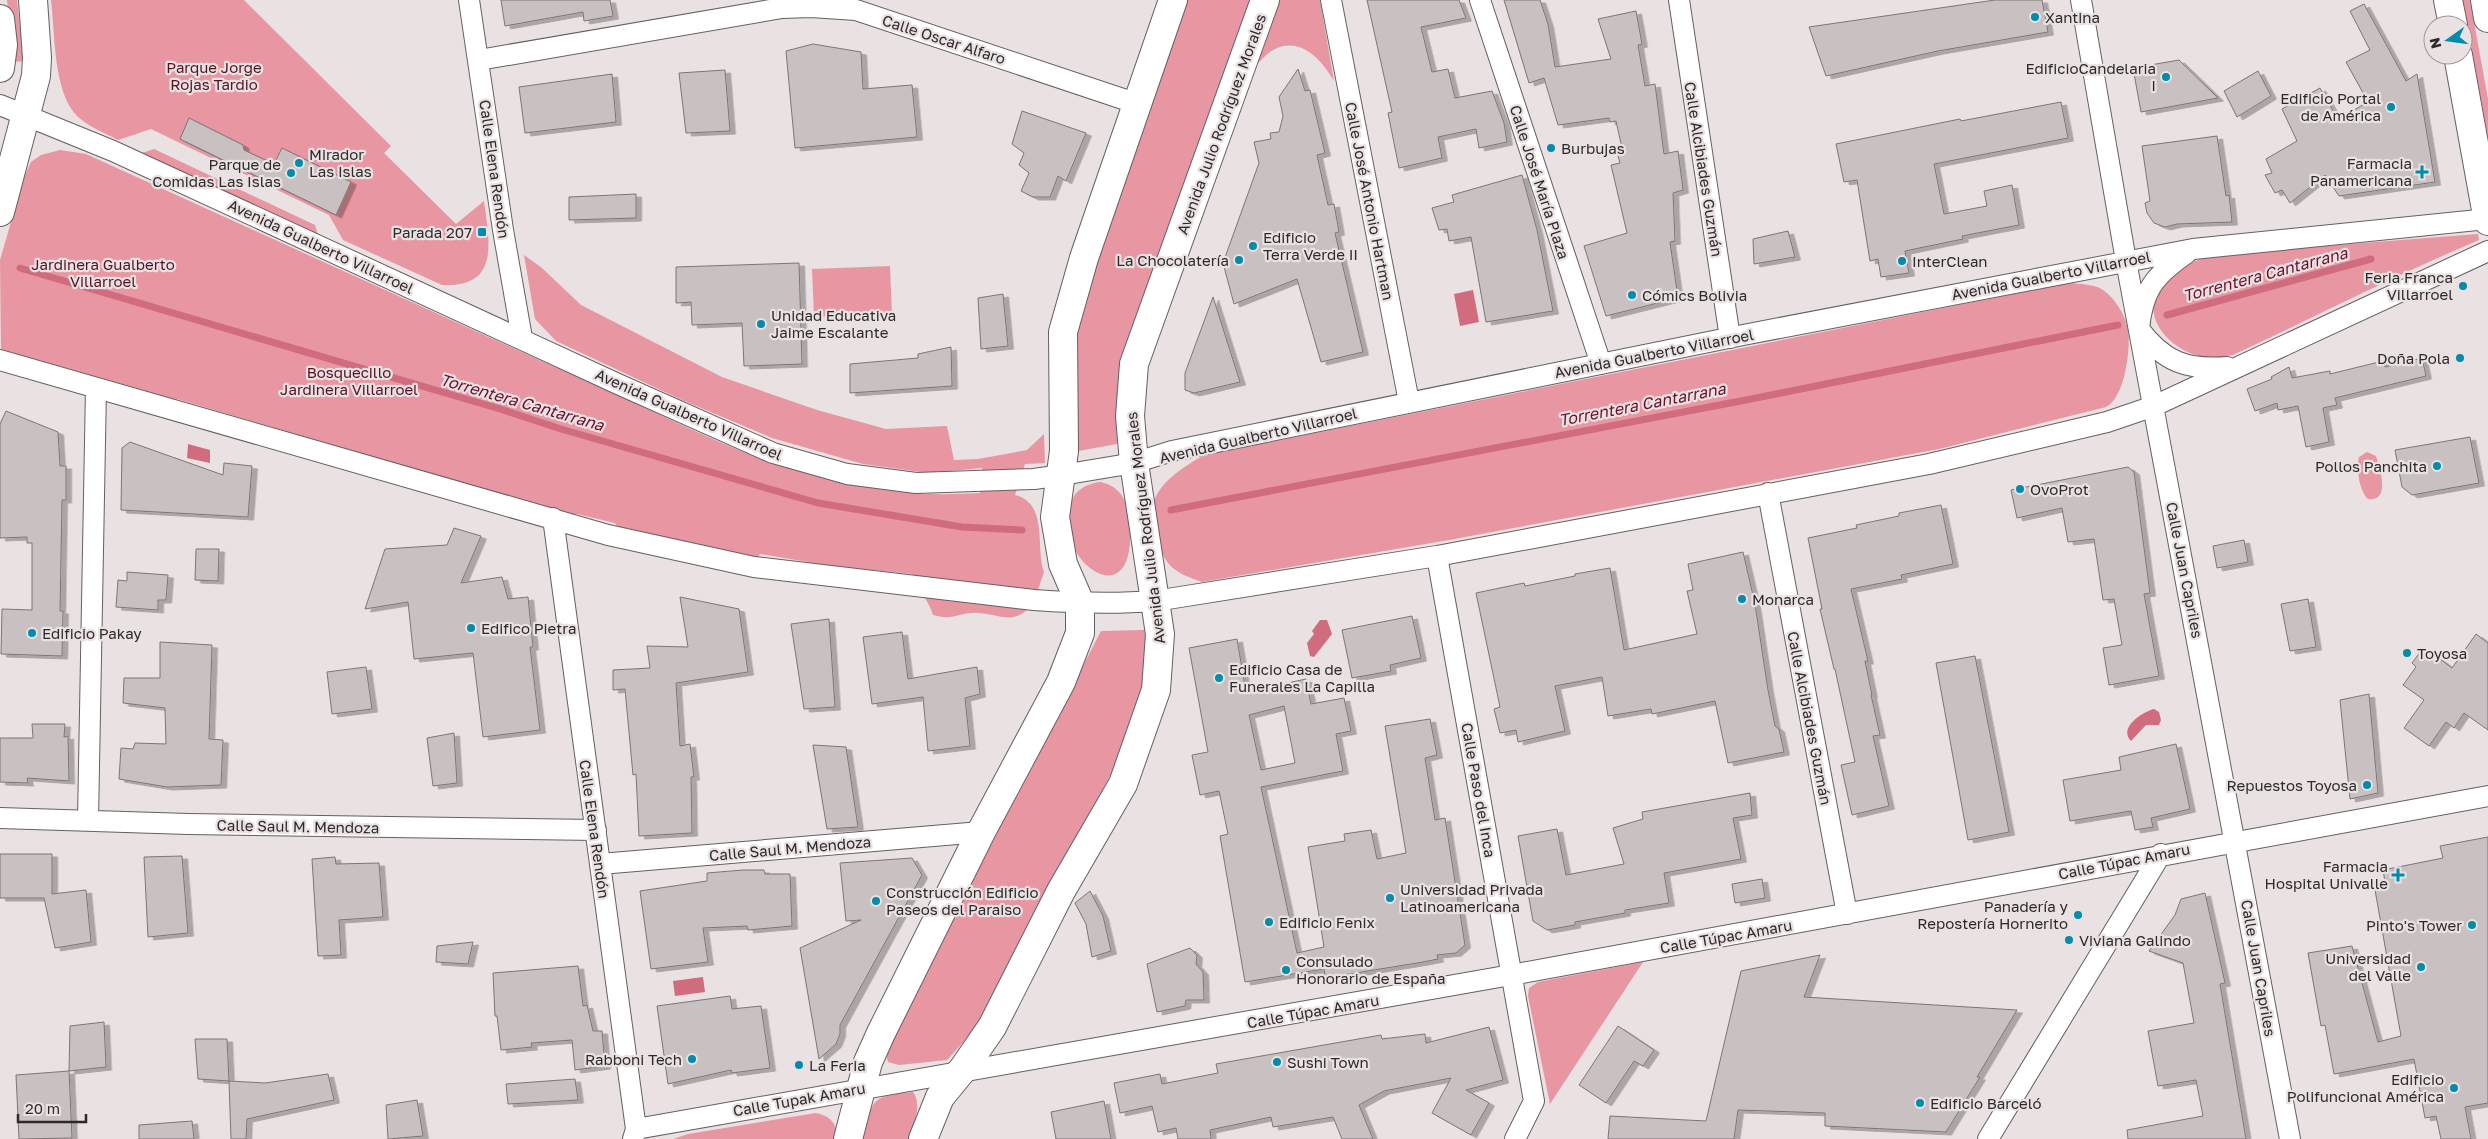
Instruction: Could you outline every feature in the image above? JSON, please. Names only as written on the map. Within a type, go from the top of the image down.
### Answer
[{"type":"main road","points":[[0,212],[36,76],[37,58],[33,0]]},
{"type":"main road","points":[[848,1139],[868,1062],[881,1032],[981,832],[1061,682],[1080,633],[1080,603],[1063,564],[1055,517],[1064,451],[1063,332],[1084,258],[1173,0]]},
{"type":"main road","name":"Avenida Julio Rodríguez Morales","points":[[922,1139],[940,1097],[963,1070],[992,1027],[1062,891],[1123,784],[1156,690],[1160,646],[1134,463],[1130,416],[1134,364],[1266,0]]},
{"type":"main road","points":[[2448,0],[2451,15]]},
{"type":"main road","points":[[2485,0],[2488,18]]},
{"type":"main road","points":[[0,19],[3,44],[0,68]]},
{"type":"main road","points":[[2460,65],[2488,220]]},
{"type":"street","name":"Calle Elena Rendón","points":[[469,0],[503,230],[522,338]]},
{"type":"street","name":"Calle José Antonio Hartman","points":[[1331,0],[1409,402]]},
{"type":"street","name":"Calle José María Plaza","points":[[1480,0],[1601,364]]},
{"type":"street","name":"Calle Alcibiades Guzmán","points":[[1679,0],[1730,338]]},
{"type":"street","name":"Calle Juan Capriles","points":[[2082,0],[2126,261],[2236,840],[2290,1139]]},
{"type":"street","name":"Calle Oscar Alfaro","points":[[479,60],[782,8],[847,9],[856,10],[1138,104]]},
{"type":"street","name":"Avenida Gualberto Villarroel","points":[[0,105],[113,151],[522,338],[618,384],[773,453],[847,474],[916,482],[1034,479],[1134,463],[1172,451],[1409,402],[2193,248],[2488,220]]},
{"type":"street","points":[[2193,248],[2163,270],[2150,287],[2144,298],[2139,329],[2162,354],[2177,364],[2203,369],[2236,367]]},
{"type":"street","points":[[0,360],[608,535],[754,567],[914,587],[1080,603],[1155,601],[1437,556],[1929,464],[2107,422],[2154,406],[2488,252]]},
{"type":"street","points":[[88,820],[96,388]]},
{"type":"street","name":"Calle Alcibiades Guzmán","points":[[1768,493],[1847,914]]},
{"type":"street","name":"Calle Elena Rendón","points":[[553,518],[596,830],[634,1134]]},
{"type":"street","name":"Calle Paso del Inca","points":[[1437,556],[1534,1101],[1515,1139]]},
{"type":"street","name":"Calle Túpac Amaru","points":[[963,1070],[1234,1025],[1847,914],[2236,840],[2488,796]]},
{"type":"street","name":"Calle Saul M. Mendoza","points":[[0,818],[198,825],[596,830]]},
{"type":"street","name":"Calle Saul M. Mendoza","points":[[600,864],[981,832]]},
{"type":"street","points":[[1988,1139],[2162,854]]},
{"type":"street","name":"Calle Tupak Amaru","points":[[634,1134],[860,1088],[963,1070]]},
{"type":"green space","points":[[7,0],[17,0],[24,61],[13,62]]},
{"type":"green space","name":"Parque Jorge Rojas Tardio","points":[[51,0],[244,0],[391,146],[384,153],[456,224],[484,201],[488,246],[487,259],[483,270],[474,279],[461,284],[442,285],[343,240],[329,215],[151,129],[118,140],[86,123],[77,116],[63,92],[56,61]]},
{"type":"green space","points":[[1184,0],[1250,0],[1209,118],[1117,411],[1117,444],[1073,452],[1074,356],[1078,325],[1099,252]]},
{"type":"green space","points":[[1278,0],[1320,0],[1334,81],[1317,58],[1301,48],[1292,46],[1283,46],[1273,50],[1255,66]]},
{"type":"green space","points":[[2463,0],[2470,0],[2473,15],[2466,15]]},
{"type":"green space","points":[[2473,16],[2488,99],[2488,138],[2473,55]]},
{"type":"green space","points":[[154,149],[315,225],[318,235],[142,153]]},
{"type":"green space","name":"Jardinera Gualberto Villarroel","points":[[60,150],[86,154],[557,368],[563,364],[598,381],[603,388],[695,431],[789,468],[867,486],[915,493],[940,494],[980,493],[982,468],[928,473],[863,464],[772,438],[682,400],[556,341],[535,319],[524,255],[542,268],[581,305],[722,377],[817,410],[886,429],[947,426],[954,460],[978,459],[1027,450],[1044,434],[1045,463],[1025,464],[1015,495],[1026,500],[1033,507],[1037,517],[1044,572],[1035,597],[1026,610],[1020,615],[1012,617],[975,613],[949,617],[933,615],[912,574],[863,569],[849,573],[814,569],[808,562],[760,554],[757,559],[620,531],[615,523],[577,514],[570,517],[542,510],[528,501],[463,482],[455,484],[426,476],[425,472],[177,399],[173,404],[146,397],[143,390],[1,349],[0,260],[24,177],[31,162],[41,155]]},
{"type":"green space","points":[[2478,234],[2479,240],[2233,355],[2207,358],[2182,349],[2164,334],[2157,324],[2154,314],[2154,303],[2158,291],[2163,284],[2189,264],[2211,255]]},
{"type":"green space","points":[[890,266],[892,314],[814,317],[812,269]]},
{"type":"green space","points":[[2069,283],[2091,285],[2103,290],[2115,302],[2127,324],[2129,337],[2125,372],[2118,394],[2113,402],[2106,407],[1939,449],[1449,540],[1202,582],[1172,568],[1161,549],[1154,526],[1152,513],[1153,503],[1157,494],[1170,478],[1204,455]]},
{"type":"green space","points":[[2367,452],[2376,456],[2381,476],[2382,490],[2375,499],[2368,499],[2362,490],[2359,479],[2359,457]]},
{"type":"green space","points":[[1100,482],[1117,490],[1122,496],[1130,521],[1130,540],[1127,558],[1121,569],[1113,575],[1103,575],[1083,562],[1069,536],[1069,510],[1073,497],[1086,486]]},
{"type":"green space","points":[[1144,630],[1150,653],[1144,694],[1129,739],[1057,878],[974,1030],[947,1060],[899,1065],[888,1062],[885,1050],[1101,631]]},
{"type":"green space","points":[[1643,962],[1550,1104],[1528,996],[1529,988],[1538,982]]},
{"type":"green space","points":[[913,1092],[916,1097],[917,1109],[909,1139],[862,1139],[872,1107],[876,1102],[888,1096]]},
{"type":"green space","points":[[816,1113],[826,1116],[832,1121],[839,1139],[673,1139],[688,1134]]},
{"type":"shaded area","points":[[1473,290],[1479,322],[1460,326],[1454,294]]},
{"type":"shaded area","points":[[188,444],[210,450],[210,463],[187,458]]},
{"type":"shaded area","points":[[1320,620],[1327,620],[1332,634],[1314,657],[1310,656],[1307,643],[1314,634],[1312,631]]},
{"type":"shaded area","points":[[2154,709],[2159,712],[2161,720],[2159,725],[2146,725],[2131,741],[2127,731],[2129,726],[2138,717]]},
{"type":"shaded area","points":[[703,977],[705,992],[675,996],[673,981]]},
{"type":"building","points":[[501,0],[610,0],[613,16],[584,21],[583,12],[505,26]]},
{"type":"building","points":[[1367,0],[1459,0],[1466,18],[1421,27],[1432,72],[1448,69],[1455,98],[1492,91],[1504,123],[1507,142],[1479,148],[1476,129],[1438,137],[1442,158],[1399,168],[1388,113],[1392,112]]},
{"type":"building","points":[[1504,0],[1540,0],[1548,24],[1555,67],[1611,59],[1598,19],[1636,11],[1642,44],[1638,45],[1645,86],[1655,84],[1664,154],[1678,151],[1683,190],[1673,193],[1675,241],[1670,242],[1678,298],[1606,316],[1584,246],[1627,233],[1611,165],[1620,163],[1616,149],[1622,148],[1616,121],[1610,122],[1609,118],[1558,125],[1544,78],[1529,83]]},
{"type":"building","points":[[1995,0],[2042,0],[2048,32],[1938,51],[1826,76],[1809,27]]},
{"type":"building","name":"Edificio Portal de América","points":[[2364,4],[2406,81],[2417,74],[2435,182],[2339,196],[2325,175],[2290,203],[2282,190],[2275,193],[2265,175],[2272,173],[2266,159],[2297,141],[2282,109],[2320,88],[2338,119],[2368,102],[2346,62],[2370,50],[2350,11]]},
{"type":"building","points":[[813,44],[861,52],[863,89],[912,85],[917,137],[795,148],[786,51]]},
{"type":"building","name":"EdificioCandelaria I","points":[[2179,60],[2218,98],[2141,112],[2133,68]]},
{"type":"building","points":[[1298,69],[1305,91],[1310,90],[1325,153],[1317,155],[1328,205],[1334,204],[1339,232],[1335,233],[1363,352],[1321,362],[1297,279],[1234,304],[1223,263],[1259,163],[1254,142],[1271,139],[1270,133],[1279,132],[1283,116],[1279,97]]},
{"type":"building","points":[[725,70],[730,131],[686,133],[679,73]]},
{"type":"building","points":[[2258,71],[2271,96],[2237,117],[2224,91]]},
{"type":"building","points":[[612,74],[616,122],[525,133],[519,87]]},
{"type":"building","points":[[2061,102],[2068,138],[1934,164],[1944,214],[1987,206],[1984,191],[2012,185],[2019,225],[1962,236],[1963,239],[1905,251],[1909,273],[1881,277],[1878,259],[1870,261],[1857,180],[1844,182],[1836,144],[1960,119],[1961,121]]},
{"type":"building","points":[[1022,111],[1086,133],[1066,181],[1058,176],[1050,197],[1033,197],[1021,191],[1029,173],[1019,165],[1024,153],[1012,144]]},
{"type":"building","name":"Parque de Comidas Las Islas","points":[[189,118],[243,145],[244,150],[274,164],[282,148],[351,182],[336,215],[180,139]]},
{"type":"building","points":[[2217,136],[2226,196],[2229,195],[2232,222],[2177,224],[2165,227],[2154,223],[2147,213],[2145,203],[2150,201],[2142,146]]},
{"type":"building","points":[[1522,175],[1537,230],[1553,311],[1486,322],[1471,237],[1449,241],[1447,229],[1439,230],[1432,208],[1454,202],[1452,195]]},
{"type":"building","points":[[636,194],[636,218],[569,220],[569,197]]},
{"type":"building","points":[[1788,231],[1795,257],[1754,264],[1753,239]]},
{"type":"building","points":[[799,263],[802,364],[744,366],[742,323],[692,325],[691,302],[676,303],[676,267]]},
{"type":"building","points":[[1003,294],[1008,346],[981,349],[978,298]]},
{"type":"building","points":[[1213,297],[1240,382],[1194,393],[1185,390],[1185,373]]},
{"type":"building","points":[[951,347],[952,386],[850,393],[850,364],[918,358],[918,354]]},
{"type":"building","points":[[2422,358],[2426,376],[2335,398],[2337,405],[2323,408],[2329,442],[2306,447],[2298,406],[2278,410],[2277,403],[2255,411],[2247,389],[2272,379],[2271,377],[2289,367],[2292,378],[2330,371],[2330,374],[2383,361],[2385,367]]},
{"type":"building","points":[[6,411],[58,432],[60,466],[66,466],[66,500],[62,500],[60,611],[63,611],[62,656],[1,654],[2,609],[32,610],[32,543],[27,543],[27,537],[0,538],[0,424]]},
{"type":"building","name":"Pollos Panchita","points":[[2470,437],[2479,483],[2412,495],[2402,487],[2395,450]]},
{"type":"building","points":[[130,442],[223,475],[224,463],[252,466],[248,517],[121,510],[122,448]]},
{"type":"building","points":[[2128,467],[2134,472],[2150,593],[2144,594],[2159,676],[2109,685],[2103,648],[2122,645],[2114,599],[2103,600],[2094,539],[2068,542],[2062,508],[2017,518],[2011,490]]},
{"type":"building","points":[[1941,505],[1953,564],[1901,575],[1902,579],[1851,589],[1868,661],[1865,661],[1880,735],[1873,736],[1889,806],[1852,815],[1841,765],[1855,762],[1820,609],[1822,609],[1808,538],[1857,528],[1856,525],[1899,516],[1899,513]]},
{"type":"building","points":[[454,528],[481,536],[461,583],[502,577],[508,599],[528,597],[533,647],[530,647],[540,730],[483,737],[473,653],[414,659],[408,602],[365,609],[385,549],[447,545]]},
{"type":"building","points":[[2244,540],[2248,562],[2217,568],[2213,546]]},
{"type":"building","points":[[196,549],[219,549],[218,581],[195,580]]},
{"type":"building","points":[[1743,552],[1755,604],[1775,726],[1779,729],[1784,752],[1728,763],[1715,701],[1652,714],[1651,709],[1608,716],[1602,677],[1555,686],[1565,731],[1518,742],[1516,730],[1500,733],[1494,709],[1500,707],[1476,593],[1524,583],[1525,586],[1610,568],[1624,650],[1697,634],[1687,591],[1693,590],[1688,564]]},
{"type":"building","points":[[127,572],[168,575],[166,600],[158,600],[158,610],[116,607],[118,580],[127,581]]},
{"type":"building","points":[[680,597],[739,609],[748,672],[676,683],[680,746],[690,744],[694,777],[691,777],[692,833],[639,836],[636,774],[633,775],[625,689],[613,690],[613,670],[650,668],[647,646],[688,647]]},
{"type":"building","points":[[2308,599],[2316,647],[2290,651],[2281,604]]},
{"type":"building","points":[[1412,616],[1421,658],[1390,665],[1391,671],[1352,678],[1342,630]]},
{"type":"building","points":[[829,619],[835,707],[804,709],[791,624]]},
{"type":"building","points":[[902,632],[908,679],[977,667],[980,694],[965,698],[970,746],[928,751],[923,697],[872,704],[863,637]]},
{"type":"building","points":[[2476,634],[2488,643],[2488,730],[2464,713],[2454,728],[2446,722],[2429,746],[2404,728],[2424,700],[2403,685],[2416,667],[2412,663],[2424,647],[2452,668]]},
{"type":"building","points":[[1237,639],[1246,692],[1306,679],[1311,704],[1344,698],[1351,731],[1336,734],[1343,771],[1261,787],[1297,953],[1324,947],[1308,847],[1345,841],[1344,834],[1371,830],[1377,859],[1406,853],[1385,726],[1430,719],[1437,755],[1425,758],[1435,820],[1445,818],[1465,945],[1456,953],[1437,955],[1438,959],[1423,962],[1325,978],[1324,969],[1245,982],[1220,836],[1228,834],[1219,791],[1200,795],[1192,755],[1208,752],[1189,648]],"holes":[[[1284,706],[1295,763],[1261,770],[1249,715]]]},
{"type":"building","points":[[160,642],[212,645],[209,739],[223,740],[221,785],[167,787],[119,779],[121,748],[133,749],[135,743],[166,744],[165,708],[123,703],[124,678],[160,678]]},
{"type":"building","points":[[1975,656],[2009,832],[1968,840],[1936,663]]},
{"type":"building","points":[[366,667],[372,709],[332,714],[327,672]]},
{"type":"building","points":[[2369,694],[2378,793],[2350,799],[2340,700]]},
{"type":"building","points":[[32,724],[65,724],[64,737],[68,736],[69,781],[27,778],[28,783],[0,782],[0,738],[33,738]]},
{"type":"building","points":[[454,733],[457,783],[433,786],[427,738]]},
{"type":"building","points":[[2176,744],[2190,809],[2151,818],[2153,827],[2135,830],[2131,811],[2070,821],[2063,780],[2121,770],[2119,757]]},
{"type":"building","points":[[813,745],[846,747],[858,827],[827,829]]},
{"type":"building","points":[[1750,793],[1752,815],[1733,818],[1741,859],[1664,873],[1669,903],[1625,910],[1625,913],[1575,922],[1575,925],[1547,930],[1533,921],[1518,836],[1557,829],[1566,875],[1624,864],[1613,828],[1643,819],[1642,812]]},
{"type":"building","name":"Universidad del Valle","points":[[2488,837],[2488,1103],[2465,1107],[2471,1139],[2441,1139],[2436,1116],[2425,1118],[2414,1059],[2334,1074],[2325,1025],[2321,1026],[2308,953],[2352,946],[2378,1042],[2401,1036],[2375,890],[2386,888],[2383,870],[2443,858],[2440,846]]},
{"type":"building","points":[[0,854],[52,854],[52,894],[86,890],[91,942],[55,948],[44,898],[0,898]]},
{"type":"building","points":[[182,856],[188,933],[148,937],[144,857]]},
{"type":"building","points":[[335,857],[336,864],[379,863],[383,917],[339,920],[341,955],[318,956],[312,859]]},
{"type":"building","name":"Construcción Edificio Paseos del Paraiso","points":[[912,858],[922,875],[840,1025],[840,1034],[836,1044],[819,1059],[800,948],[861,920],[846,921],[840,863]]},
{"type":"building","points":[[764,870],[765,874],[790,874],[792,926],[748,930],[747,926],[703,928],[708,962],[651,969],[640,891],[707,881],[707,873]]},
{"type":"building","points":[[1762,879],[1765,898],[1735,903],[1732,884]]},
{"type":"building","points":[[1090,891],[1103,916],[1111,951],[1092,957],[1086,924],[1075,903]]},
{"type":"building","points":[[2205,893],[2225,983],[2220,984],[2246,1139],[2128,1139],[2127,1130],[2203,1116],[2196,1080],[2158,1086],[2148,1031],[2194,1023],[2183,963],[2149,951],[2175,915],[2181,899]]},
{"type":"building","points":[[473,942],[468,964],[436,962],[437,946]]},
{"type":"building","points":[[1190,948],[1197,955],[1196,964],[1203,972],[1204,1000],[1186,1000],[1185,1006],[1157,1012],[1147,964]]},
{"type":"building","points":[[1820,955],[1804,997],[2017,1010],[1977,1077],[1980,1077],[1946,1132],[1825,1126],[1825,1113],[1738,1110],[1734,1139],[1608,1139],[1610,1116],[1706,1121],[1741,971]]},
{"type":"building","points":[[578,966],[583,1006],[587,1005],[593,1031],[602,1031],[605,1066],[575,1070],[572,1040],[531,1043],[532,1047],[501,1050],[497,1016],[495,1016],[493,973]]},
{"type":"building","points":[[730,996],[732,1009],[761,1006],[770,1068],[732,1073],[731,1070],[668,1084],[657,1006]]},
{"type":"building","points":[[104,1022],[106,1067],[69,1071],[70,1026]]},
{"type":"building","points":[[1618,1026],[1654,1050],[1643,1066],[1634,1061],[1606,1103],[1579,1085]]},
{"type":"building","points":[[1489,1027],[1503,1080],[1466,1090],[1489,1103],[1471,1135],[1432,1113],[1451,1078],[1384,1091],[1359,1105],[1373,1139],[1342,1139],[1333,1117],[1273,1127],[1271,1117],[1210,1130],[1211,1139],[1178,1139],[1176,1128],[1158,1132],[1152,1106],[1120,1113],[1114,1083],[1160,1074],[1162,1084],[1218,1073],[1216,1064],[1381,1035],[1382,1039],[1425,1034],[1426,1043]]},
{"type":"building","points":[[195,1039],[227,1039],[229,1081],[198,1079]]},
{"type":"building","points":[[69,1071],[72,1138],[19,1139],[16,1075]]},
{"type":"building","points":[[328,1074],[334,1100],[247,1119],[246,1139],[231,1139],[229,1081],[265,1083]]},
{"type":"building","points":[[575,1079],[578,1100],[508,1104],[506,1084]]},
{"type":"building","points":[[417,1100],[423,1136],[388,1139],[386,1105]]},
{"type":"building","points":[[1104,1101],[1111,1139],[1056,1139],[1051,1112]]},
{"type":"building","points":[[192,1121],[194,1139],[139,1139],[139,1125]]},
{"type":"waterway","name":"Torrentera Cantarrana","points":[[2167,315],[2371,259]]},
{"type":"waterway","name":"Torrentera Cantarrana","points":[[20,268],[500,409],[561,429],[818,503],[962,527],[1022,530]]},
{"type":"waterway","name":"Torrentera Cantarrana","points":[[1171,510],[1751,399],[2118,325]]},
{"type":"place","name":"Xantina","points":[[2035,17]]},
{"type":"place","name":"EdificioCandelaria I","points":[[2166,77]]},
{"type":"place","name":"Edificio Portal de América","points":[[2391,107]]},
{"type":"place","name":"Burbujas","points":[[1551,148]]},
{"type":"place","name":"Mirador Las Islas","points":[[299,163]]},
{"type":"place","name":"Farmacia Panamericana","points":[[2422,172]]},
{"type":"place","name":"Parque de Comidas Las Islas","points":[[291,173]]},
{"type":"place","name":"Parada 207","points":[[482,232]]},
{"type":"place","name":"Edificio Terra Verde II","points":[[1253,246]]},
{"type":"place","name":"La Chocolatería","points":[[1239,260]]},
{"type":"place","name":"InterClean","points":[[1902,261]]},
{"type":"place","name":"Feria Franca Villarroel","points":[[2463,286]]},
{"type":"place","name":"Cómics Bolivia","points":[[1632,295]]},
{"type":"place","name":"Unidad Educativa Jaime Escalante","points":[[761,324]]},
{"type":"place","name":"Doña Pola","points":[[2460,358]]},
{"type":"place","name":"Pollos Panchita","points":[[2437,466]]},
{"type":"place","name":"OvoProt","points":[[2020,489]]},
{"type":"place","name":"Monarca","points":[[1742,599]]},
{"type":"place","name":"Edifico Pietra","points":[[471,628]]},
{"type":"place","name":"Edificio Pakay","points":[[32,633]]},
{"type":"place","name":"Toyosa","points":[[2407,653]]},
{"type":"place","name":"Edificio Casa de Funerales La Capilla","points":[[1219,678]]},
{"type":"place","name":"Repuestos Toyosa","points":[[2367,785]]},
{"type":"place","name":"Farmacia Hospital Univalle","points":[[2398,875]]},
{"type":"place","name":"Universidad Privada Latinoamericana","points":[[1390,898]]},
{"type":"place","name":"Construcción Edificio Paseos del Paraiso","points":[[876,901]]},
{"type":"place","name":"Panadería y Repostería Hornerito","points":[[2078,915]]},
{"type":"place","name":"Edificio Fenix","points":[[1269,922]]},
{"type":"place","name":"Pinto's Tower","points":[[2472,925]]},
{"type":"place","name":"Viviana Galindo","points":[[2069,940]]},
{"type":"place","name":"Universidad del Valle","points":[[2421,967]]},
{"type":"place","name":"Consulado Honorario de España","points":[[1286,970]]},
{"type":"place","name":"Rabboni Tech","points":[[692,1059]]},
{"type":"place","name":"Sushi Town","points":[[1277,1062]]},
{"type":"place","name":"La Feria","points":[[799,1065]]},
{"type":"place","name":"Edificio Polifuncional América","points":[[2454,1088]]},
{"type":"place","name":"Edificio Barceló","points":[[1920,1103]]},
{"type":"park label","name":"Bosquecillo Jardinera Villarroel","points":[[349,380]]}]
